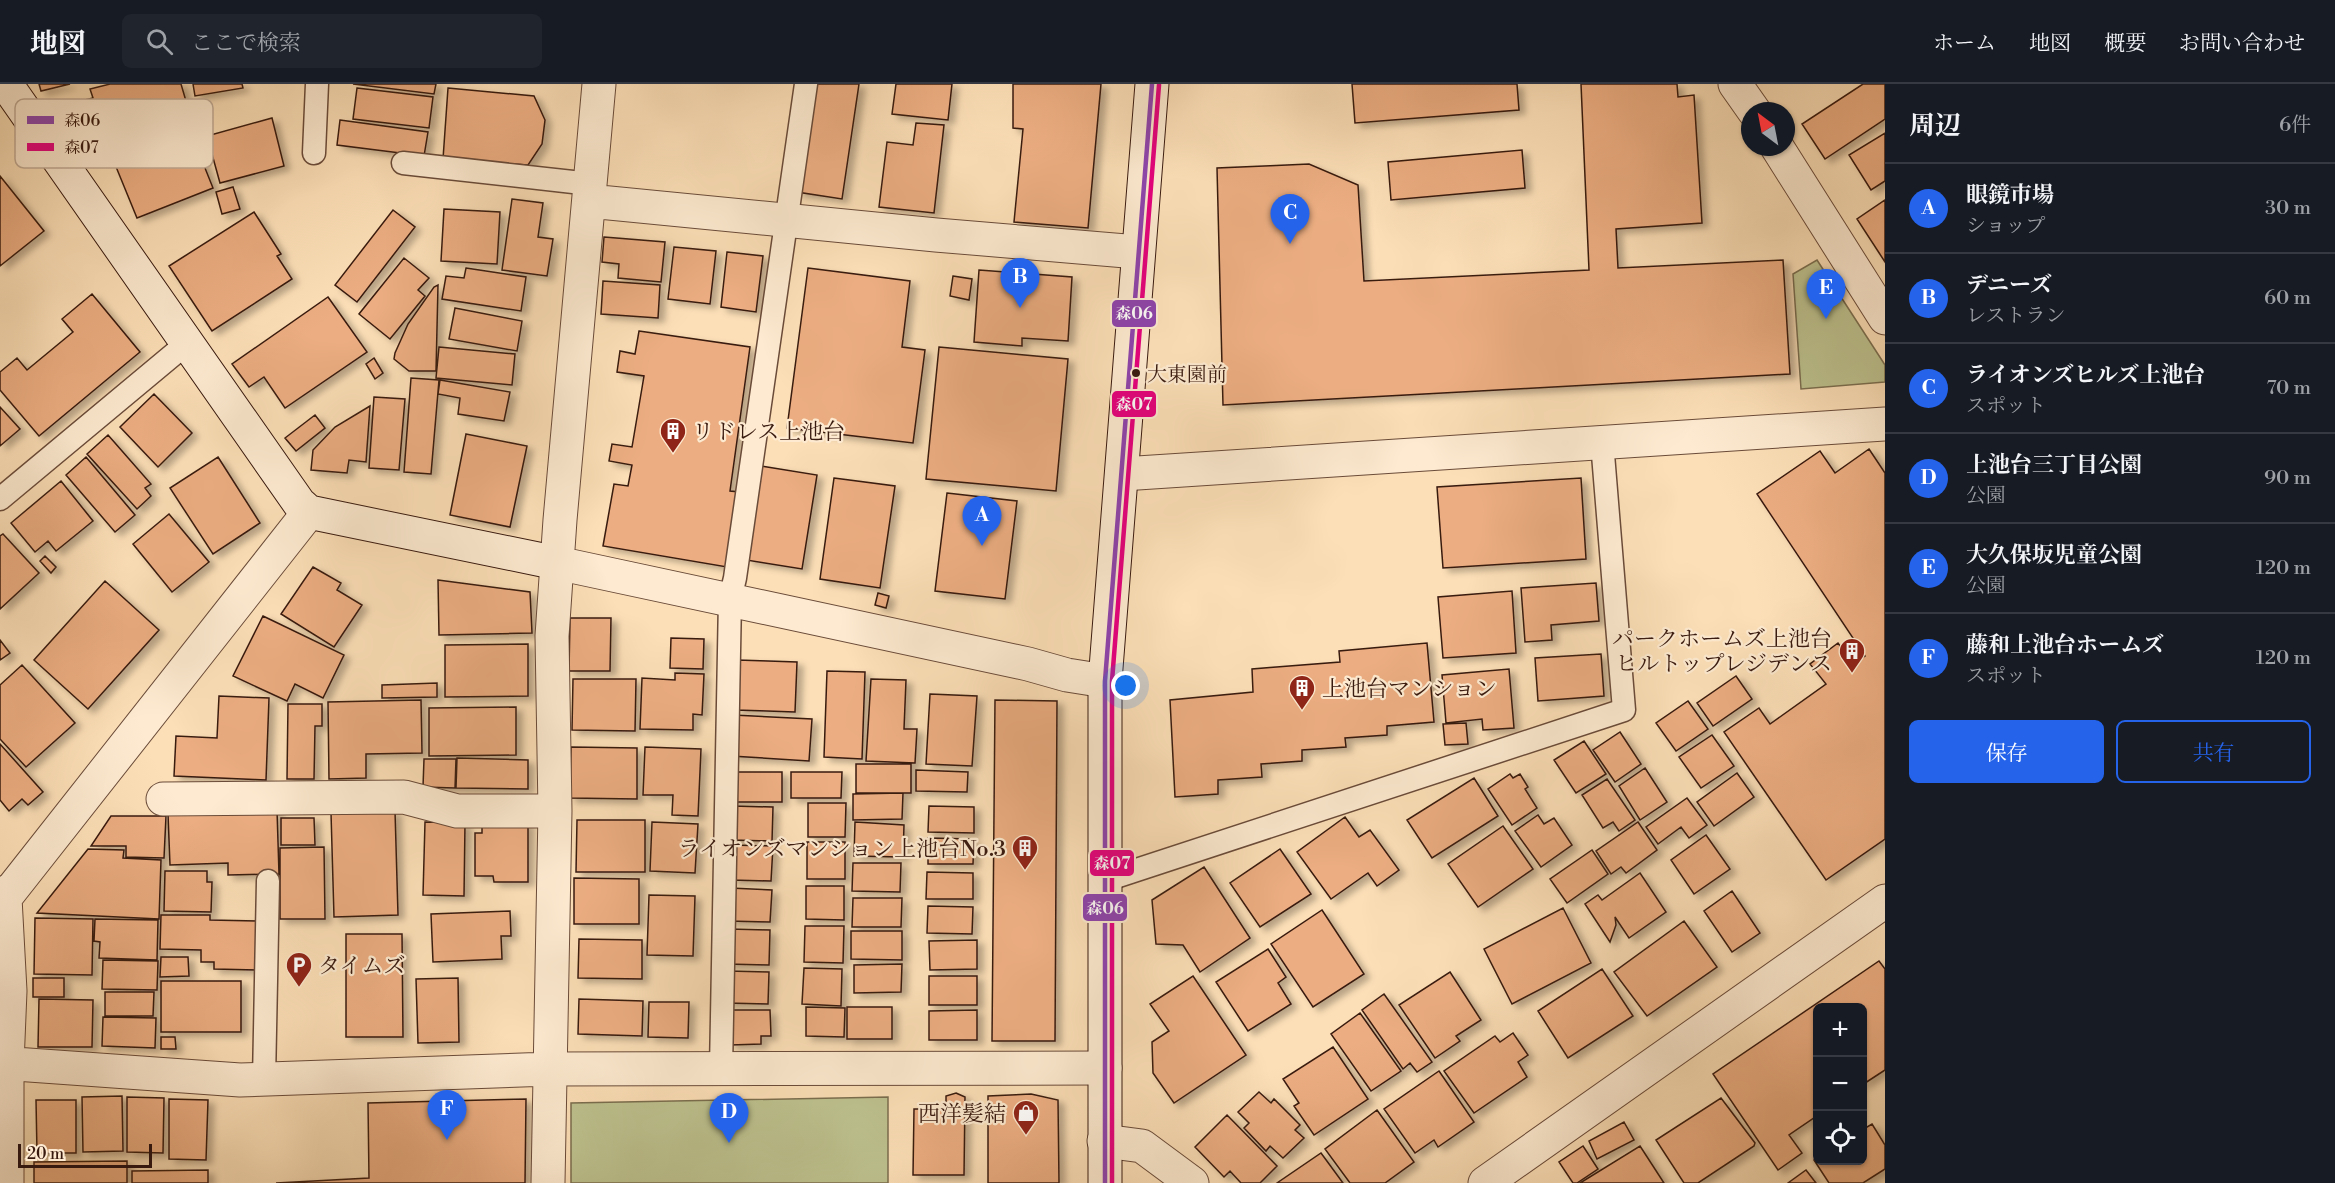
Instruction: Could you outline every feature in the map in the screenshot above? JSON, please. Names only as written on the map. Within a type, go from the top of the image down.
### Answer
[{"type":"street","points":[[548,1183],[555,811],[552,636],[599,84]]},
{"type":"street","points":[[1105,1183],[1103,881],[1105,681],[1152,84]]},
{"type":"street","points":[[1734,84],[1747,102]]},
{"type":"street","points":[[1783,156],[1885,318]]},
{"type":"street","points":[[58,168],[299,503],[309,512],[730,599],[1028,664],[1067,675],[1105,681]]},
{"type":"street","points":[[590,192],[786,220],[1138,252]]},
{"type":"street","points":[[1122,474],[1885,424]]},
{"type":"street","points":[[7,1183],[3,1064],[10,991],[2,895],[309,512]]},
{"type":"street","points":[[163,800],[404,797],[457,811],[555,811]]},
{"type":"street","points":[[1485,1183],[1885,901]]},
{"type":"street","points":[[3,1064],[264,1080],[550,1068],[720,1070],[1105,1068]]},
{"type":"street","points":[[1104,1142],[1142,1146],[1192,1183]]},
{"type":"lane","points":[[314,153],[316,84]]},
{"type":"lane","points":[[720,1070],[730,599],[735,578],[806,84]]},
{"type":"lane","points":[[403,163],[590,192]]},
{"type":"lane","points":[[0,498],[186,344]]},
{"type":"lane","points":[[1103,881],[1624,710],[1602,442]]},
{"type":"lane","points":[[264,1080],[268,881]]},
{"type":"green space","points":[[1817,260],[1885,365],[1885,382],[1801,389],[1793,274]]},
{"type":"green space","points":[[888,1097],[888,1183],[571,1183],[571,1103]]},
{"type":"building","points":[[39,84],[70,84],[41,91]]},
{"type":"building","points":[[110,84],[181,84],[185,99],[89,99],[93,98],[90,89]]},
{"type":"building","points":[[193,84],[242,84],[243,88],[195,96]]},
{"type":"building","points":[[353,84],[436,84],[434,94]]},
{"type":"building","points":[[814,84],[859,84],[842,199],[797,192]]},
{"type":"building","points":[[896,84],[952,84],[948,120],[892,114]]},
{"type":"building","points":[[1013,84],[1101,84],[1088,228],[1014,222],[1023,129],[1013,128]]},
{"type":"building","points":[[1352,84],[1517,84],[1519,110],[1355,123]]},
{"type":"building","points":[[1581,84],[1677,84],[1678,97],[1694,95],[1702,223],[1616,229],[1618,268],[1783,260],[1790,374],[1223,405],[1217,168],[1309,164],[1358,185],[1364,281],[1589,270]]},
{"type":"building","points":[[1863,84],[1885,84],[1885,119],[1825,159],[1802,124]]},
{"type":"building","points":[[357,88],[433,97],[429,128],[353,119]]},
{"type":"building","points":[[448,88],[534,96],[545,120],[542,144],[528,165],[443,159]]},
{"type":"building","points":[[272,118],[284,166],[220,183],[213,158],[213,134]]},
{"type":"building","points":[[340,120],[428,132],[424,156],[337,145]]},
{"type":"building","points":[[916,123],[944,125],[934,213],[879,207],[887,142],[913,145]]},
{"type":"building","points":[[1885,133],[1885,181],[1871,190],[1849,155]]},
{"type":"building","points":[[1522,150],[1525,188],[1391,200],[1388,162]]},
{"type":"building","points":[[117,168],[205,168],[213,188],[137,218]]},
{"type":"building","points":[[0,176],[44,231],[0,266]]},
{"type":"building","points":[[233,187],[240,209],[222,214],[216,192]]},
{"type":"building","points":[[512,199],[543,203],[538,237],[553,239],[547,276],[502,270]]},
{"type":"building","points":[[1885,200],[1885,262],[1857,219]]},
{"type":"building","points":[[444,209],[500,212],[497,264],[441,261]]},
{"type":"building","points":[[393,210],[415,227],[357,302],[335,285]]},
{"type":"building","points":[[254,212],[281,254],[277,256],[292,279],[212,331],[169,266]]},
{"type":"building","points":[[604,237],[665,242],[661,282],[618,278],[619,264],[602,262]]},
{"type":"building","points":[[674,247],[716,251],[710,304],[668,299]]},
{"type":"building","points":[[727,252],[763,256],[756,312],[721,307]]},
{"type":"building","points":[[404,258],[429,278],[418,290],[425,296],[390,339],[359,314]]},
{"type":"building","points":[[466,268],[526,277],[521,311],[442,299],[446,276],[464,278]]},
{"type":"building","points":[[808,268],[910,281],[902,347],[925,350],[913,443],[787,428]]},
{"type":"building","points":[[979,270],[1072,277],[1068,341],[1022,338],[1022,346],[974,342]]},
{"type":"building","points":[[953,276],[972,279],[969,300],[950,296]]},
{"type":"building","points":[[603,281],[660,285],[658,318],[601,314]]},
{"type":"building","points":[[438,285],[436,371],[409,371],[394,359],[395,353],[408,324],[434,287]]},
{"type":"building","points":[[92,294],[140,352],[39,436],[0,390],[0,372],[17,358],[27,370],[73,332],[62,319]]},
{"type":"building","points":[[328,297],[367,352],[285,408],[264,377],[249,387],[232,364]]},
{"type":"building","points":[[455,308],[522,321],[517,351],[449,339]]},
{"type":"building","name":"リドレス上池台","points":[[639,331],[750,347],[730,491],[740,492],[727,567],[603,546],[614,484],[628,486],[632,465],[609,461],[612,444],[632,447],[644,376],[617,372],[620,351],[635,354]]},
{"type":"building","points":[[439,347],[515,354],[512,385],[436,378]]},
{"type":"building","points":[[939,347],[1068,359],[1056,491],[926,479]]},
{"type":"building","points":[[374,358],[383,373],[375,379],[366,364]]},
{"type":"building","points":[[411,378],[439,380],[431,474],[404,472]]},
{"type":"building","points":[[440,380],[510,392],[504,421],[458,414],[460,398],[438,394]]},
{"type":"building","points":[[154,394],[192,433],[158,467],[120,427]]},
{"type":"building","points":[[374,397],[405,399],[399,470],[369,468]]},
{"type":"building","points":[[370,406],[366,462],[349,460],[347,473],[311,470],[313,450],[335,427]]},
{"type":"building","points":[[0,407],[20,429],[0,446]]},
{"type":"building","points":[[315,415],[325,428],[296,451],[285,438]]},
{"type":"building","points":[[466,434],[527,446],[510,527],[450,515]]},
{"type":"building","points":[[108,435],[151,484],[145,488],[151,496],[137,509],[87,454]]},
{"type":"building","name":"パークホームズ上池台 ヒルトップレジデンス","points":[[1869,449],[1885,473],[1885,839],[1826,880],[1724,732],[1759,708],[1770,724],[1826,684],[1810,664],[1838,643],[1853,664],[1865,656],[1757,494],[1820,451],[1835,473]]},
{"type":"building","points":[[86,457],[135,515],[115,532],[66,475]]},
{"type":"building","points":[[218,457],[260,523],[213,554],[170,488]]},
{"type":"building","points":[[761,466],[817,475],[802,569],[746,560]]},
{"type":"building","points":[[834,478],[895,486],[880,588],[820,579]]},
{"type":"building","points":[[1581,478],[1586,559],[1443,568],[1437,487]]},
{"type":"building","points":[[61,481],[93,521],[56,551],[48,541],[35,552],[11,523]]},
{"type":"building","points":[[947,493],[1017,501],[1005,599],[935,591]]},
{"type":"building","points":[[169,514],[209,562],[172,592],[133,544]]},
{"type":"building","points":[[3,534],[39,573],[0,609],[0,536]]},
{"type":"building","points":[[45,556],[56,567],[51,573],[40,561]]},
{"type":"building","points":[[313,567],[341,583],[337,590],[362,605],[334,647],[281,614]]},
{"type":"building","points":[[438,580],[530,592],[532,633],[439,635]]},
{"type":"building","points":[[105,581],[159,630],[88,709],[34,660]]},
{"type":"building","points":[[1596,583],[1599,621],[1551,625],[1552,640],[1525,642],[1521,588]]},
{"type":"building","points":[[1512,591],[1516,653],[1443,658],[1438,597]]},
{"type":"building","points":[[878,593],[889,596],[886,608],[875,605]]},
{"type":"building","points":[[263,616],[344,655],[323,698],[295,684],[287,701],[233,676]]},
{"type":"building","points":[[570,618],[611,618],[610,671],[569,671]]},
{"type":"building","points":[[671,638],[704,639],[703,669],[670,668]]},
{"type":"building","points":[[0,640],[10,653],[0,660]]},
{"type":"building","name":"上池台マンション","points":[[1427,643],[1434,722],[1387,726],[1387,735],[1345,738],[1346,747],[1302,750],[1302,761],[1261,764],[1262,777],[1218,780],[1218,794],[1175,797],[1170,700],[1253,692],[1252,669],[1340,662],[1339,651]]},
{"type":"building","points":[[528,644],[528,696],[445,697],[445,645]]},
{"type":"building","points":[[1601,654],[1604,696],[1538,701],[1535,658]]},
{"type":"building","points":[[737,660],[797,662],[795,712],[735,710]]},
{"type":"building","points":[[22,665],[75,723],[26,767],[0,739],[0,685]]},
{"type":"building","points":[[1509,669],[1514,728],[1483,730],[1482,719],[1446,723],[1442,675]]},
{"type":"building","points":[[827,671],[865,672],[862,759],[824,757]]},
{"type":"building","points":[[675,673],[704,674],[702,715],[693,714],[693,730],[640,729],[642,678],[675,680]]},
{"type":"building","points":[[1736,676],[1752,699],[1713,726],[1697,703]]},
{"type":"building","points":[[573,679],[636,679],[635,731],[572,730]]},
{"type":"building","points":[[871,679],[906,680],[904,729],[917,729],[915,763],[866,761]]},
{"type":"building","points":[[437,683],[437,697],[382,698],[382,685]]},
{"type":"building","points":[[930,694],[977,696],[972,766],[926,764]]},
{"type":"building","points":[[219,696],[269,698],[266,780],[174,776],[176,736],[217,738]]},
{"type":"building","points":[[421,700],[422,753],[366,754],[366,778],[329,779],[328,702]]},
{"type":"building","name":"ライオンズマンション上池台No.3","points":[[995,700],[1057,701],[1055,1041],[992,1041]]},
{"type":"building","points":[[1688,701],[1708,729],[1676,751],[1656,723]]},
{"type":"building","points":[[288,704],[322,704],[322,726],[315,726],[314,779],[287,779]]},
{"type":"building","points":[[516,707],[516,755],[429,756],[429,708]]},
{"type":"building","points":[[733,715],[812,719],[809,761],[731,756]]},
{"type":"building","points":[[1466,723],[1468,744],[1445,745],[1443,724]]},
{"type":"building","points":[[1620,732],[1641,764],[1615,782],[1593,750]]},
{"type":"building","points":[[1712,735],[1734,766],[1701,788],[1679,757]]},
{"type":"building","points":[[1584,741],[1606,774],[1576,793],[1554,760]]},
{"type":"building","points":[[0,744],[43,792],[28,805],[22,799],[9,811],[0,800]]},
{"type":"building","points":[[571,747],[637,748],[637,799],[570,798]]},
{"type":"building","points":[[645,747],[701,749],[698,816],[672,815],[673,795],[643,795]]},
{"type":"building","points":[[457,758],[528,760],[528,789],[456,788]]},
{"type":"building","points":[[424,759],[456,759],[455,788],[423,787]]},
{"type":"building","points":[[856,764],[911,764],[911,793],[856,793]]},
{"type":"building","points":[[1645,768],[1667,802],[1640,820],[1619,786]]},
{"type":"building","points":[[916,770],[968,772],[967,792],[916,791]]},
{"type":"building","points":[[730,772],[782,772],[782,802],[729,802]]},
{"type":"building","points":[[791,772],[842,772],[841,798],[791,798]]},
{"type":"building","points":[[1737,773],[1754,797],[1714,826],[1697,802]]},
{"type":"building","points":[[1510,774],[1513,778],[1520,774],[1528,787],[1525,789],[1537,808],[1512,825],[1488,789]]},
{"type":"building","points":[[1474,778],[1498,816],[1432,858],[1407,820]]},
{"type":"building","points":[[1607,779],[1635,820],[1619,831],[1613,822],[1603,828],[1582,795]]},
{"type":"building","points":[[903,793],[902,819],[853,820],[853,794]]},
{"type":"building","points":[[1687,798],[1707,825],[1689,838],[1681,827],[1658,844],[1646,827]]},
{"type":"building","points":[[808,803],[846,803],[845,837],[808,837]]},
{"type":"building","points":[[732,806],[773,807],[772,841],[732,840]]},
{"type":"building","points":[[929,806],[974,807],[974,833],[928,832]]},
{"type":"building","points":[[277,810],[279,874],[228,875],[228,863],[170,865],[168,814]]},
{"type":"building","points":[[395,811],[398,915],[334,917],[331,813]]},
{"type":"building","points":[[1538,815],[1544,824],[1554,818],[1572,845],[1541,867],[1515,831]]},
{"type":"building","points":[[111,816],[166,816],[164,858],[126,857],[126,846],[91,846]]},
{"type":"building","points":[[1345,817],[1359,837],[1370,830],[1399,870],[1377,886],[1368,873],[1331,899],[1297,852]]},
{"type":"building","points":[[281,818],[314,818],[315,845],[281,845]]},
{"type":"building","points":[[577,820],[645,820],[645,872],[576,872]]},
{"type":"building","points":[[425,822],[465,823],[464,896],[423,895]]},
{"type":"building","points":[[528,822],[528,882],[494,882],[493,876],[475,876],[475,833],[482,833],[482,824]]},
{"type":"building","points":[[652,822],[698,824],[695,873],[650,871]]},
{"type":"building","points":[[855,822],[904,825],[903,857],[854,856]]},
{"type":"building","points":[[1638,822],[1657,850],[1626,873],[1621,867],[1611,874],[1596,851]]},
{"type":"building","points":[[1503,826],[1533,869],[1478,907],[1448,864]]},
{"type":"building","points":[[1706,835],[1730,869],[1694,894],[1671,860]]},
{"type":"building","points":[[928,838],[974,839],[973,864],[928,864]]},
{"type":"building","points":[[807,842],[845,842],[845,879],[807,879]]},
{"type":"building","points":[[732,845],[773,846],[771,881],[731,880]]},
{"type":"building","points":[[324,847],[325,919],[280,919],[280,848]]},
{"type":"building","points":[[88,849],[124,850],[123,858],[161,860],[159,919],[37,913]]},
{"type":"building","points":[[1280,849],[1311,894],[1260,927],[1230,883]]},
{"type":"building","points":[[1592,850],[1608,874],[1567,903],[1550,879]]},
{"type":"building","points":[[853,863],[901,863],[900,892],[852,891]]},
{"type":"building","points":[[1204,867],[1250,938],[1200,972],[1183,945],[1156,944],[1152,900]]},
{"type":"building","points":[[165,871],[207,871],[207,882],[212,882],[211,912],[164,911]]},
{"type":"building","points":[[927,872],[973,873],[973,899],[926,899]]},
{"type":"building","points":[[1640,873],[1666,912],[1629,938],[1615,917],[1616,925],[1610,942],[1585,904],[1598,895],[1602,900]]},
{"type":"building","points":[[574,878],[639,879],[639,924],[574,924]]},
{"type":"building","points":[[806,886],[844,886],[844,920],[806,919]]},
{"type":"building","points":[[730,888],[772,890],[770,922],[728,921]]},
{"type":"building","points":[[1732,891],[1760,933],[1732,952],[1704,911]]},
{"type":"building","points":[[649,895],[695,896],[693,956],[647,955]]},
{"type":"building","points":[[853,898],[902,898],[901,927],[852,927]]},
{"type":"building","points":[[928,906],[973,907],[972,934],[927,933]]},
{"type":"building","points":[[1563,908],[1591,963],[1512,1004],[1484,949]]},
{"type":"building","points":[[1322,910],[1364,974],[1313,1007],[1271,944]]},
{"type":"building","points":[[510,911],[511,936],[501,936],[502,959],[433,962],[431,914]]},
{"type":"building","points":[[161,915],[210,915],[210,920],[257,921],[257,970],[214,969],[214,962],[201,962],[201,950],[160,949]]},
{"type":"building","points":[[35,918],[93,919],[92,975],[34,974]]},
{"type":"building","points":[[95,919],[158,920],[157,960],[99,958],[100,942],[94,941]]},
{"type":"building","points":[[1684,921],[1717,967],[1647,1016],[1614,972]]},
{"type":"building","points":[[805,926],[844,926],[843,963],[804,962]]},
{"type":"building","points":[[728,929],[770,930],[769,965],[726,964]]},
{"type":"building","points":[[851,931],[902,931],[902,960],[851,959]]},
{"type":"building","points":[[346,934],[402,934],[403,1037],[346,1037]]},
{"type":"building","points":[[579,939],[642,940],[642,979],[578,978]]},
{"type":"building","points":[[977,940],[977,969],[930,970],[929,941]]},
{"type":"building","points":[[1268,949],[1286,977],[1278,983],[1291,1004],[1248,1031],[1216,982]]},
{"type":"building","points":[[161,957],[188,957],[189,976],[160,977]]},
{"type":"building","points":[[103,960],[158,961],[157,990],[102,989]]},
{"type":"building","points":[[1879,961],[1885,969],[1885,1070],[1867,1082],[1867,1003],[1817,1003]]},
{"type":"building","points":[[902,964],[901,992],[854,993],[854,965]]},
{"type":"building","points":[[804,968],[842,969],[841,1006],[802,1004]]},
{"type":"building","points":[[1602,969],[1633,1016],[1568,1058],[1538,1011]]},
{"type":"building","points":[[727,971],[769,972],[768,1004],[726,1003]]},
{"type":"building","points":[[1450,972],[1481,1020],[1456,1036],[1460,1041],[1435,1058],[1399,1005]]},
{"type":"building","points":[[929,976],[977,976],[977,1005],[929,1005]]},
{"type":"building","points":[[1193,976],[1246,1055],[1174,1103],[1153,1073],[1152,1042],[1169,1031],[1150,1004]]},
{"type":"building","points":[[33,978],[64,978],[64,997],[33,997]]},
{"type":"building","points":[[458,978],[459,1042],[418,1043],[416,979]]},
{"type":"building","points":[[161,981],[241,981],[241,1032],[161,1032]]},
{"type":"building","points":[[105,992],[154,992],[153,1016],[105,1016]]},
{"type":"building","points":[[1384,994],[1432,1062],[1417,1072],[1410,1063],[1403,1069],[1362,1010]]},
{"type":"building","points":[[39,999],[93,1000],[92,1047],[38,1047]]},
{"type":"building","points":[[579,999],[643,1001],[642,1036],[578,1034]]},
{"type":"building","points":[[649,1002],[689,1002],[688,1038],[648,1037]]},
{"type":"building","points":[[1813,1006],[1813,1118],[1789,1135],[1802,1153],[1778,1170],[1713,1074]]},
{"type":"building","points":[[806,1007],[845,1008],[844,1037],[806,1036]]},
{"type":"building","points":[[847,1007],[892,1007],[892,1039],[847,1039]]},
{"type":"building","points":[[730,1010],[770,1010],[771,1036],[761,1036],[761,1044],[730,1045]]},
{"type":"building","points":[[977,1010],[977,1040],[929,1040],[929,1011]]},
{"type":"building","points":[[1360,1013],[1401,1071],[1371,1091],[1331,1034]]},
{"type":"building","points":[[103,1017],[156,1018],[155,1048],[102,1046]]},
{"type":"building","points":[[1513,1033],[1528,1055],[1518,1062],[1527,1077],[1474,1113],[1444,1071],[1495,1036],[1500,1042]]},
{"type":"building","points":[[161,1037],[175,1037],[176,1049],[161,1049]]},
{"type":"building","points":[[1333,1047],[1368,1099],[1314,1135],[1294,1106],[1299,1103],[1283,1079]]},
{"type":"building","points":[[1439,1071],[1474,1122],[1438,1147],[1434,1140],[1415,1153],[1384,1109]]},
{"type":"building","points":[[1259,1092],[1271,1103],[1274,1099],[1300,1125],[1295,1130],[1304,1138],[1283,1158],[1270,1146],[1266,1151],[1244,1128],[1249,1123],[1238,1112]]},
{"type":"building","points":[[956,1093],[965,1097],[964,1175],[913,1175],[914,1109],[946,1109],[946,1096]]},
{"type":"building","points":[[1031,1094],[1058,1100],[1059,1183],[988,1183],[988,1096]]},
{"type":"building","points":[[122,1096],[123,1151],[83,1152],[82,1097]]},
{"type":"building","points":[[127,1097],[164,1098],[163,1153],[127,1152]]},
{"type":"building","points":[[1721,1098],[1755,1143],[1754,1146],[1698,1183],[1684,1183],[1656,1140]]},
{"type":"building","points":[[169,1099],[208,1100],[206,1160],[169,1159]]},
{"type":"building","points":[[526,1099],[525,1183],[276,1183],[369,1178],[368,1103]]},
{"type":"building","points":[[36,1100],[76,1100],[76,1153],[37,1153]]},
{"type":"building","points":[[1377,1110],[1414,1162],[1385,1183],[1350,1183],[1325,1149]]},
{"type":"building","points":[[1227,1115],[1277,1166],[1260,1183],[1241,1183],[1230,1171],[1224,1177],[1195,1147]]},
{"type":"building","points":[[1624,1122],[1634,1140],[1597,1159],[1589,1141]]},
{"type":"building","points":[[1872,1124],[1885,1145],[1885,1169],[1863,1183],[1829,1183],[1817,1165],[1867,1165],[1867,1127]]},
{"type":"building","points":[[1583,1146],[1598,1169],[1577,1183],[1573,1183],[1559,1162]]},
{"type":"building","points":[[1640,1146],[1664,1183],[1580,1183]]},
{"type":"building","points":[[1321,1153],[1343,1183],[1277,1183]]},
{"type":"building","points":[[127,1161],[127,1183],[34,1183],[34,1162]]},
{"type":"building","points":[[208,1170],[208,1183],[132,1183],[132,1171]]},
{"type":"building","points":[[1806,1170],[1816,1183],[1788,1183]]},
{"type":"transit line","name":"森06","points":[[1105,1183],[1105,681],[1152,84]]},
{"type":"transit line","name":"森07","points":[[1112,1183],[1112,681],[1159,85]]},
{"type":"place","name":"ライオンズヒルズ上池台","points":[[1290,244]]},
{"type":"place","name":"デニーズ","points":[[1020,308]]},
{"type":"place","name":"大久保坂児童公園","points":[[1826,319]]},
{"type":"place","name":"大東園前","points":[[1136,373]]},
{"type":"place","name":"リドレス上池台","points":[[673,454]]},
{"type":"place","name":"眼鏡市場","points":[[982,546]]},
{"type":"place","name":"パークホームズ上池台 ヒルトップレジデンス","points":[[1852,674]]},
{"type":"place","name":"上池台マンション","points":[[1302,711]]},
{"type":"place","name":"ライオンズマンション上池台No.3","points":[[1025,871]]},
{"type":"place","name":"タイムズ","points":[[299,988]]},
{"type":"place","name":"西洋髪結","points":[[1026,1136]]},
{"type":"place","name":"藤和上池台ホームズ","points":[[447,1140]]},
{"type":"place","name":"上池台三丁目公園","points":[[729,1143]]}]
